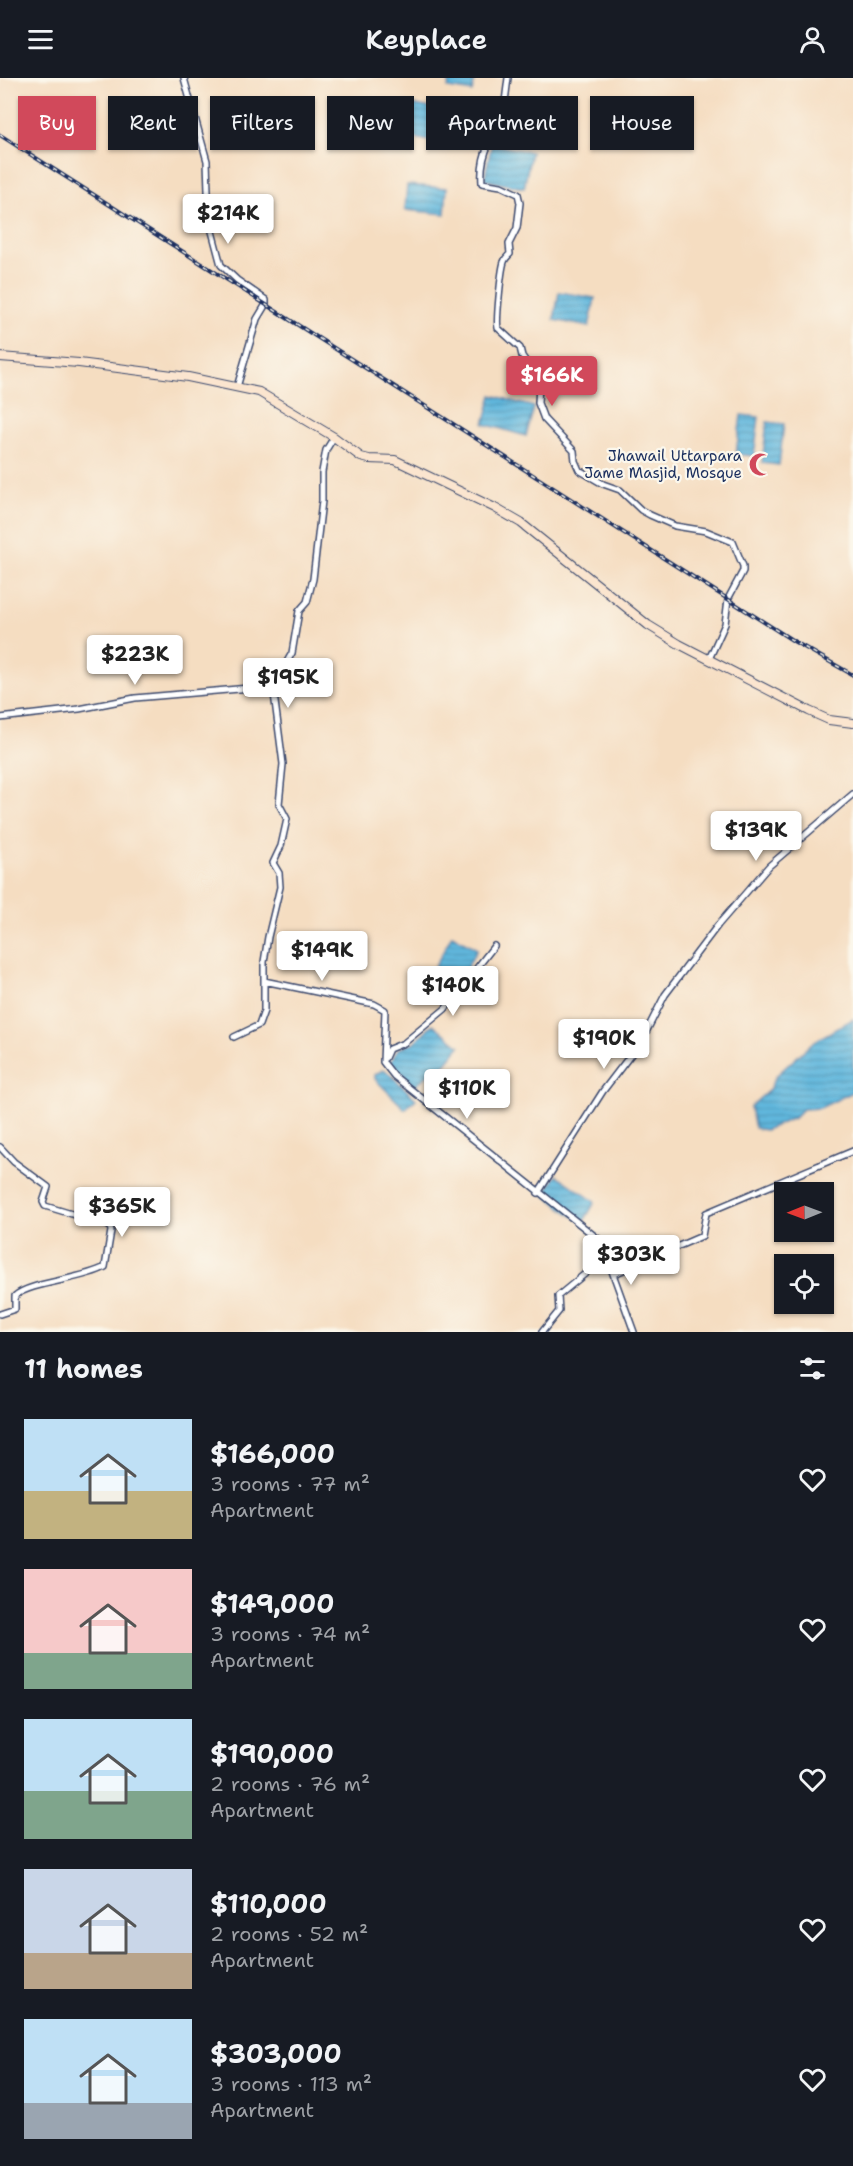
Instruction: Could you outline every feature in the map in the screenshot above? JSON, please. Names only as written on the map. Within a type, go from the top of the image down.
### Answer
[{"type":"main road","points":[[0,357],[79,363],[188,377],[259,392],[334,437],[361,457],[395,460],[521,523],[648,625],[709,659],[819,716],[844,723],[853,723]]},
{"type":"street","points":[[184,78],[207,161],[209,220],[221,265],[237,280],[266,300],[257,319],[237,387]]},
{"type":"street","points":[[508,78],[500,141],[489,144],[484,154],[482,176],[482,183],[501,186],[518,194],[520,203],[517,228],[509,244],[510,254],[505,260],[503,271],[498,328],[520,348],[522,357],[536,375],[539,384],[538,403],[544,419],[574,451],[579,470],[603,484],[620,490],[644,512],[675,526],[706,531],[736,545],[743,571],[728,599],[725,624],[709,659]]},
{"type":"street","points":[[234,1037],[259,1025],[264,1011],[267,945],[280,887],[279,873],[273,863],[281,846],[287,819],[279,804],[283,764],[273,686],[292,653],[299,611],[307,602],[313,579],[321,510],[322,472],[326,450],[334,437]]},
{"type":"street","points":[[0,718],[79,709],[135,698],[273,686]]},
{"type":"street","points":[[538,1192],[603,1091],[642,1040],[665,995],[718,925],[769,866],[853,794]]},
{"type":"street","points":[[382,1062],[389,1049],[404,1043],[445,1009],[494,946]]},
{"type":"street","points":[[264,981],[374,1004],[385,1010],[382,1062],[394,1076],[602,1242],[634,1332]]},
{"type":"street","points":[[0,1148],[48,1187],[43,1202],[45,1206],[68,1215],[110,1226],[111,1231],[105,1267],[72,1279],[23,1290],[15,1296],[15,1309],[0,1314]]},
{"type":"street","points":[[614,1274],[702,1236],[706,1213],[853,1152]]},
{"type":"street","points":[[542,1332],[559,1311],[558,1296],[586,1273],[592,1258],[604,1249]]},
{"type":"water","points":[[450,78],[475,78],[472,92],[448,88]]},
{"type":"water","points":[[414,105],[426,107],[426,140],[414,138]]},
{"type":"water","points":[[491,150],[531,152],[524,188],[484,180]]},
{"type":"water","points":[[407,185],[447,188],[445,214],[405,210]]},
{"type":"water","points":[[559,292],[595,298],[589,327],[554,320]]},
{"type":"water","points":[[492,395],[534,407],[526,436],[484,424]]},
{"type":"water","points":[[741,415],[759,417],[754,456],[736,454]]},
{"type":"water","points":[[767,422],[784,424],[779,465],[762,463]]},
{"type":"water","points":[[452,935],[477,949],[455,990],[430,976]]},
{"type":"water","points":[[853,1019],[853,1092],[820,1108],[803,1109],[794,1118],[765,1130],[755,1128],[750,1107],[769,1090],[776,1076],[813,1042]]},
{"type":"water","points":[[433,1024],[460,1046],[438,1073],[434,1070],[414,1087],[391,1062],[398,1049],[413,1043]]},
{"type":"water","points":[[384,1069],[416,1099],[405,1109],[375,1079],[375,1075]]},
{"type":"water","points":[[557,1175],[595,1202],[584,1221],[573,1216],[546,1196],[548,1188]]},
{"type":"railway","points":[[0,135],[795,642],[853,675]]},
{"type":"place","name":"Jhawail Uttarpara Jame Masjid, Mosque","points":[[760,465]]}]
